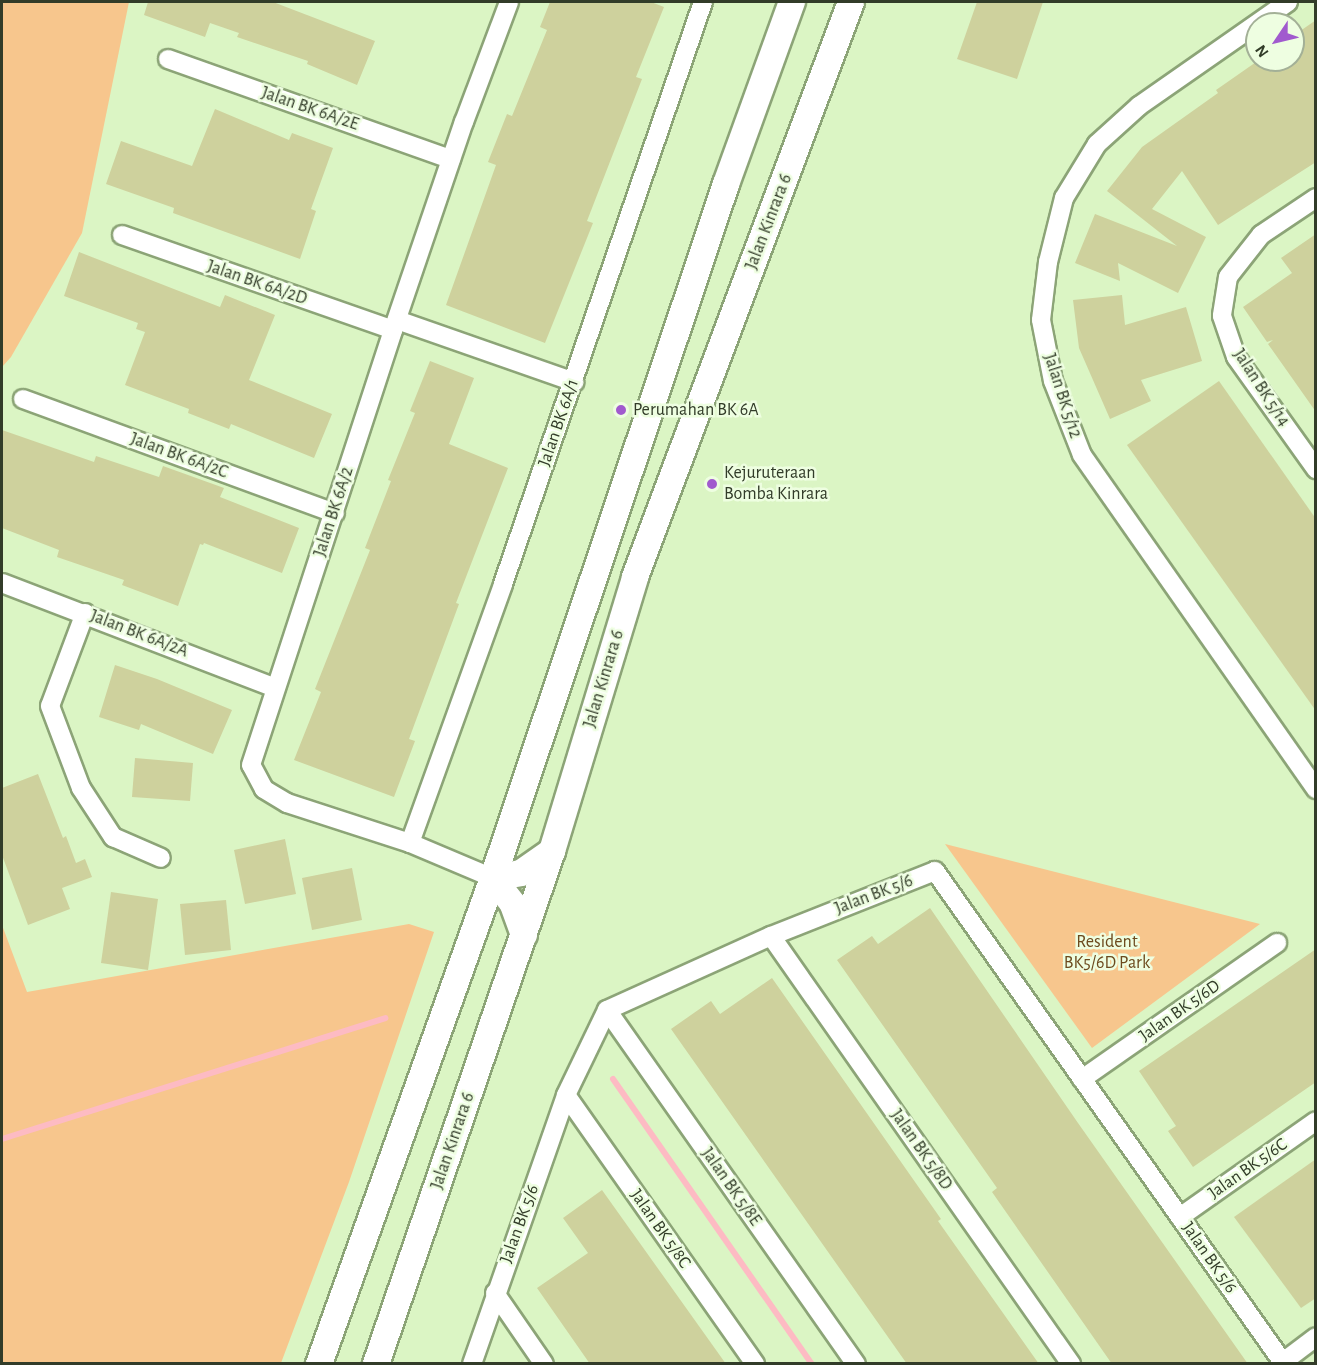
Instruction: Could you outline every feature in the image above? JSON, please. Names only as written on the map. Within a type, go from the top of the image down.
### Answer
[{"type":"main road","points":[[319,1364],[493,878],[726,184],[792,2]]},
{"type":"main road","name":"Jalan Kinrara 6","points":[[376,1364],[552,851],[635,577],[851,2]]},
{"type":"main road","points":[[493,878],[520,873],[552,851]]},
{"type":"main road","points":[[493,878],[513,904],[524,934]]},
{"type":"street","name":"Jalan BK 6A/2","points":[[493,878],[410,843],[287,803],[264,789],[251,765],[335,513],[394,325],[451,159],[509,2]]},
{"type":"street","name":"Jalan BK 6A/1","points":[[410,843],[573,382],[703,2]]},
{"type":"street","name":"Jalan BK 5/12","points":[[1288,2],[1139,106],[1097,144],[1064,198],[1048,262],[1041,320],[1053,381],[1082,455],[1316,789]]},
{"type":"street","name":"Jalan BK 6A/2E","points":[[168,59],[451,159]]},
{"type":"street","name":"Jalan BK 5/14","points":[[1316,198],[1261,236],[1228,277],[1222,316],[1236,357],[1316,470]]},
{"type":"street","name":"Jalan BK 6A/2D","points":[[122,235],[573,382]]},
{"type":"street","name":"Jalan BK 6A/2C","points":[[23,399],[335,513]]},
{"type":"street","name":"Jalan BK 6A/2A","points":[[2,583],[276,688]]},
{"type":"street","points":[[84,613],[50,706],[81,788],[113,837],[161,858]]},
{"type":"street","name":"Jalan BK 5/6","points":[[472,1364],[566,1095],[608,1010],[771,936],[935,871],[1283,1363]]},
{"type":"street","name":"Jalan BK 5/8D","points":[[771,936],[1071,1364]]},
{"type":"street","name":"Jalan BK 5/6D","points":[[1083,1079],[1277,943]]},
{"type":"street","name":"Jalan BK 5/8E","points":[[608,1010],[855,1364]]},
{"type":"street","name":"Jalan BK 5/8C","points":[[566,1095],[755,1364]]},
{"type":"street","name":"Jalan BK 5/6C","points":[[1180,1217],[1316,1121]]},
{"type":"street","points":[[495,1293],[544,1364]]},
{"type":"street","points":[[1283,1363],[1316,1337]]},
{"type":"green space","points":[[2,2],[129,2],[82,233],[11,357],[2,367]]},
{"type":"green space","name":"Resident BK5/6D Park","points":[[945,844],[1260,924],[1092,1048]]},
{"type":"green space","points":[[409,924],[434,932],[349,1182],[281,1363],[2,1363],[2,925],[27,992]]},
{"type":"building","points":[[148,2],[273,2],[375,41],[357,85],[307,64],[308,61],[237,37],[239,33],[210,23],[205,37],[144,15]]},
{"type":"building","points":[[550,2],[651,2],[664,7],[636,77],[642,79],[587,221],[593,223],[545,343],[446,305],[496,165],[488,162],[507,114],[512,116],[547,30],[540,27]]},
{"type":"building","points":[[977,2],[1043,2],[1017,79],[957,59]]},
{"type":"building","points":[[1316,20],[1316,162],[1218,225],[1182,171],[1152,209],[1206,237],[1178,293],[1118,263],[1120,281],[1075,263],[1095,214],[1177,246],[1107,191],[1142,147],[1218,93],[1216,90],[1245,70],[1245,72],[1305,72],[1305,28]]},
{"type":"building","points":[[215,109],[289,140],[292,133],[333,148],[311,209],[316,211],[300,259],[173,213],[174,208],[106,184],[121,141],[192,166]]},
{"type":"building","points":[[1316,234],[1316,412],[1268,344],[1273,340],[1267,342],[1243,307],[1292,273],[1281,258]]},
{"type":"building","points":[[79,252],[220,307],[225,295],[275,315],[249,380],[332,414],[314,458],[231,424],[229,429],[188,413],[189,409],[125,385],[145,332],[136,329],[138,323],[64,296]]},
{"type":"building","points":[[1122,295],[1125,325],[1186,307],[1202,361],[1141,380],[1151,401],[1110,419],[1079,348],[1073,300]]},
{"type":"building","points":[[430,361],[474,378],[449,444],[508,468],[456,603],[459,604],[409,739],[415,741],[394,797],[294,760],[321,692],[315,689],[370,550],[365,548],[391,481],[388,480],[415,413],[410,411]]},
{"type":"building","points":[[1219,381],[1316,519],[1316,711],[1127,445]]},
{"type":"building","points":[[2,430],[94,462],[96,456],[159,477],[163,466],[224,488],[220,497],[299,528],[282,573],[204,543],[200,544],[178,606],[122,585],[124,580],[57,557],[59,550],[2,528]]},
{"type":"building","points":[[115,665],[157,679],[232,710],[213,754],[141,724],[139,730],[99,717]]},
{"type":"building","points":[[135,758],[193,763],[190,801],[132,797]]},
{"type":"building","points":[[38,774],[63,838],[66,836],[76,863],[85,859],[92,877],[62,888],[70,909],[28,925],[2,855],[2,788]]},
{"type":"building","points":[[285,839],[296,894],[245,904],[234,850]]},
{"type":"building","points":[[352,868],[362,920],[312,930],[302,878]]},
{"type":"building","points":[[111,892],[158,899],[148,970],[101,963]]},
{"type":"building","points":[[226,900],[231,950],[185,955],[180,904]]},
{"type":"building","points":[[930,908],[1248,1364],[1112,1364],[992,1192],[997,1188],[837,960],[872,936],[878,944]]},
{"type":"building","points":[[1316,949],[1316,1082],[1193,1167],[1168,1131],[1176,1126],[1139,1071]]},
{"type":"building","points":[[772,978],[941,1219],[938,1221],[1039,1364],[907,1364],[671,1029],[711,1001],[720,1014]]},
{"type":"building","points":[[1316,1159],[1316,1298],[1301,1308],[1234,1217]]},
{"type":"building","points":[[602,1190],[726,1364],[590,1364],[537,1288],[588,1253],[563,1218]]},
{"type":"waterway","points":[[2,1139],[385,1018]]},
{"type":"waterway","points":[[613,1079],[812,1364]]},
{"type":"place","name":"Perumahan BK 6A","points":[[621,410]]},
{"type":"place","name":"Kejuruteraan Bomba Kinrara","points":[[712,484]]}]
